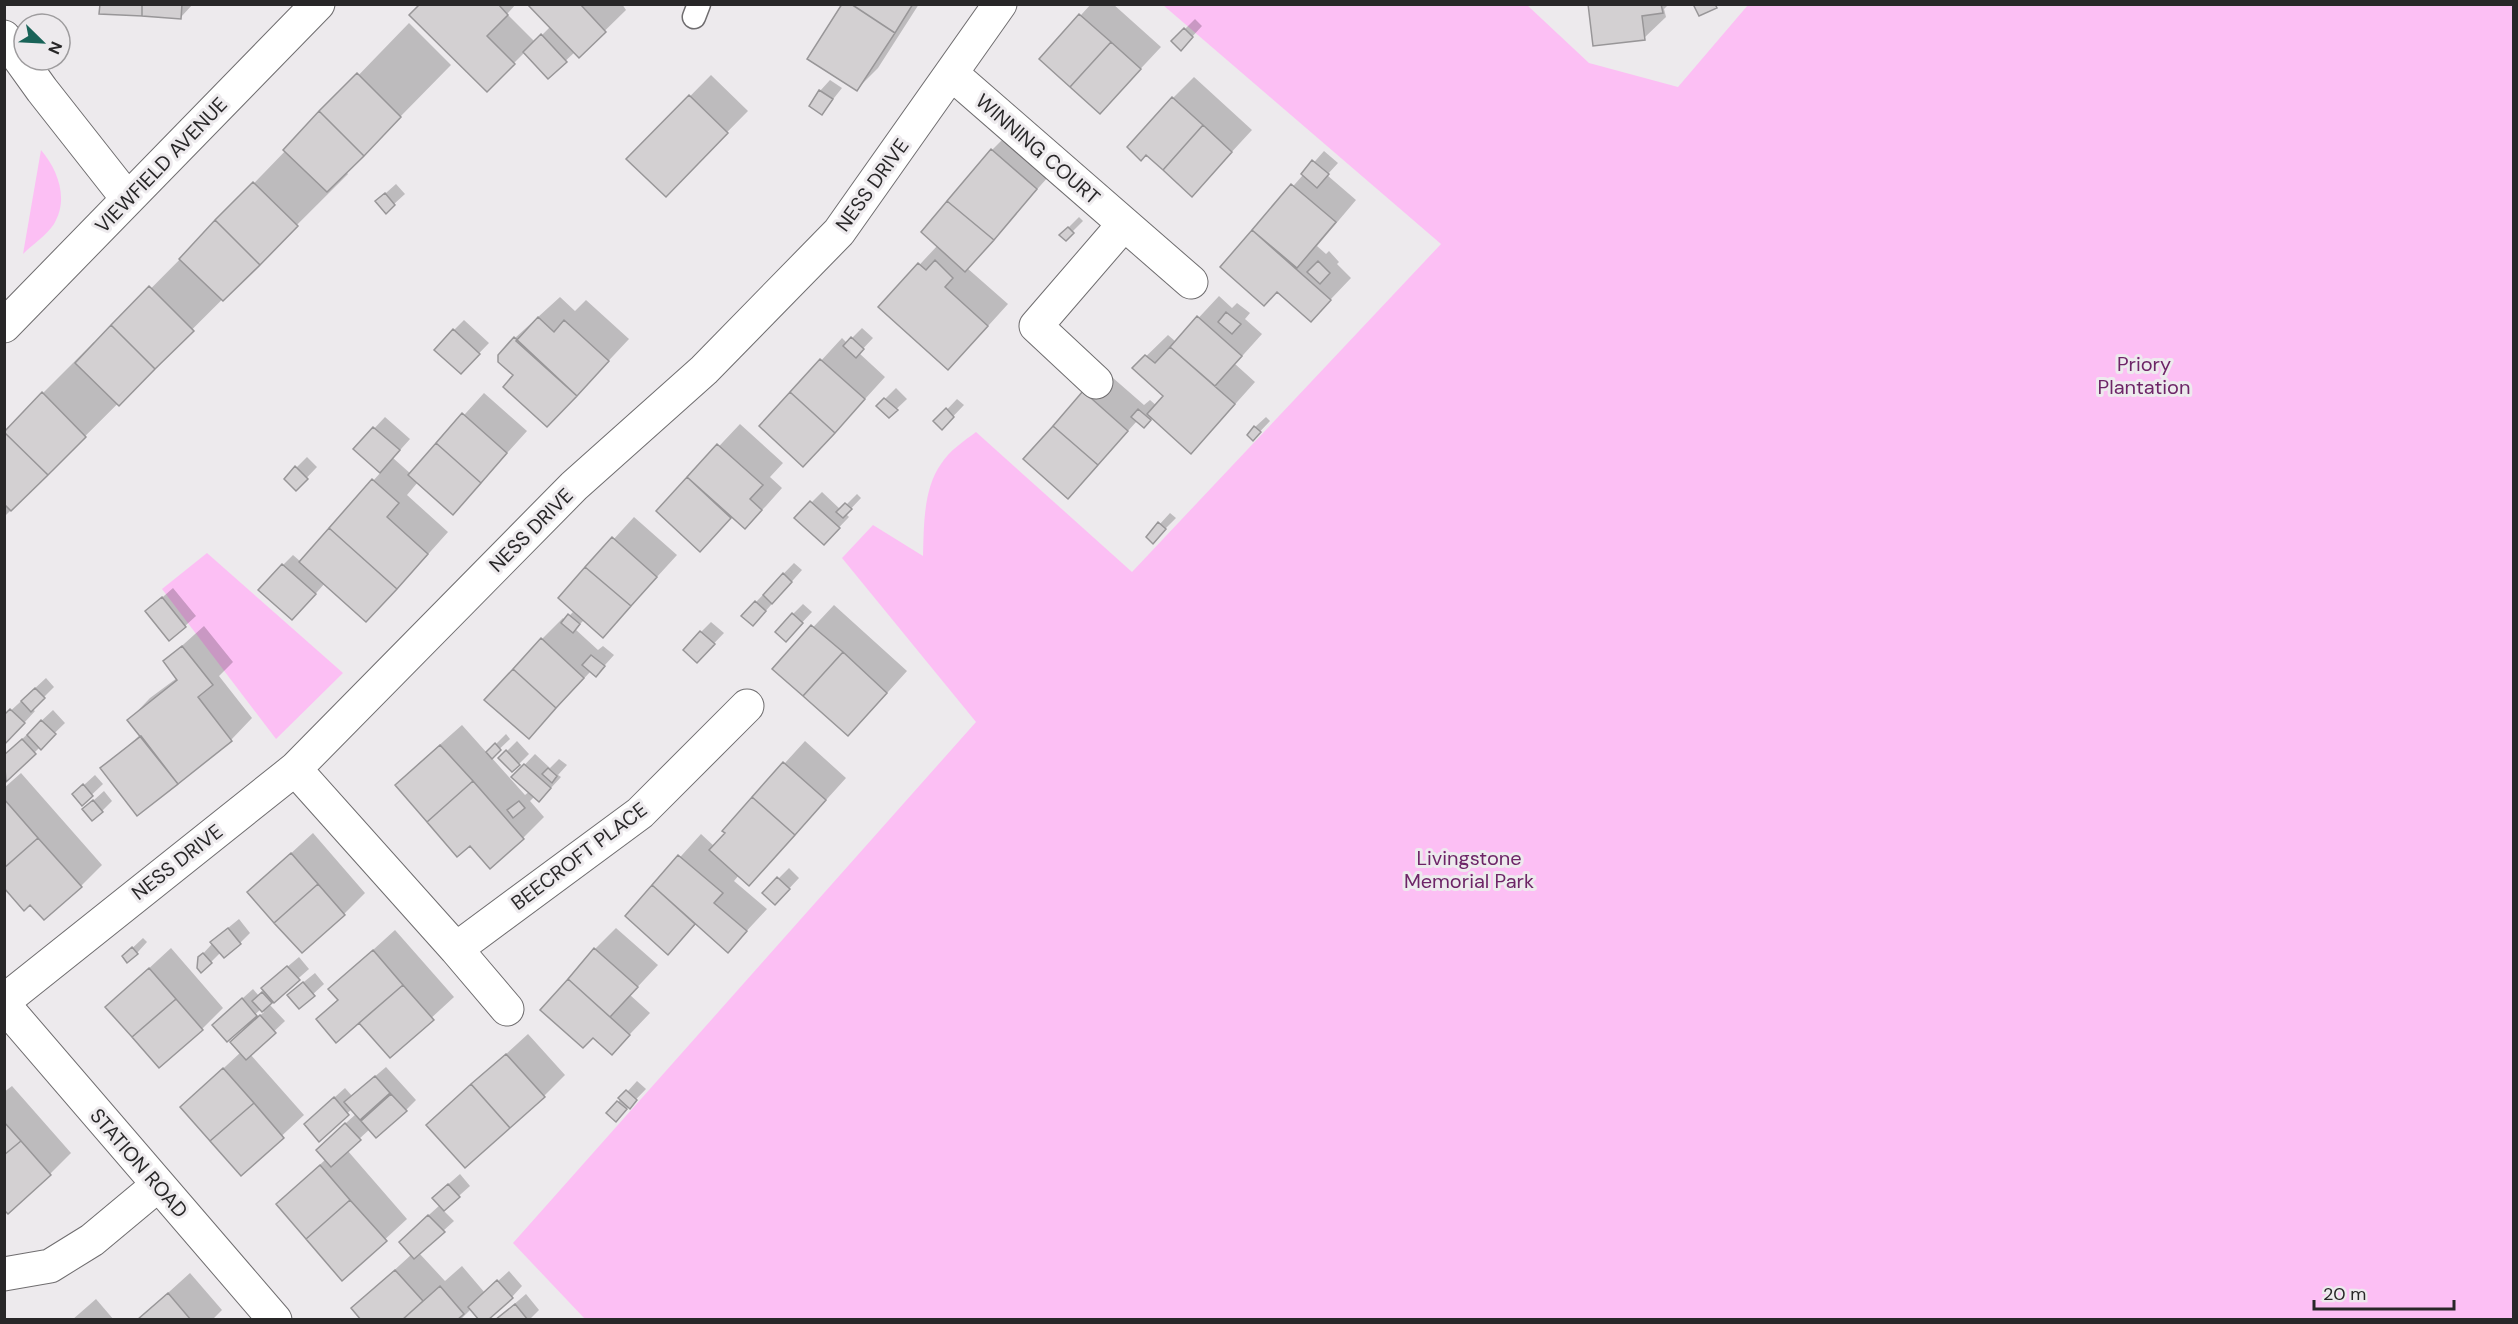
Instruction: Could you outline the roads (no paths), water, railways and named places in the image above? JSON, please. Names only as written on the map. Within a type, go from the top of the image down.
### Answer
[{"type":"street","name":"VIEWFIELD AVENUE","points":[[4,326],[318,4]]},
{"type":"street","name":"NESS DRIVE","points":[[4,1003],[295,769],[574,486],[704,369],[839,232],[1000,4]]},
{"type":"street","points":[[4,37],[42,90],[127,198]]},
{"type":"street","name":"WINNING COURT","points":[[952,74],[1191,282]]},
{"type":"street","points":[[1096,382],[1036,326],[1124,224]]},
{"type":"street","name":"BEECROFT PLACE","points":[[456,949],[640,813],[747,706]]},
{"type":"street","points":[[295,769],[507,1009]]},
{"type":"street","name":"STATION ROAD","points":[[4,1003],[275,1320]]},
{"type":"street","points":[[4,1274],[50,1266],[92,1240],[158,1185]]},
{"type":"park label","name":"Priory Plantation","points":[[2144,376]]},
{"type":"park label","name":"Livingstone Memorial Park","points":[[1469,870]]}]
